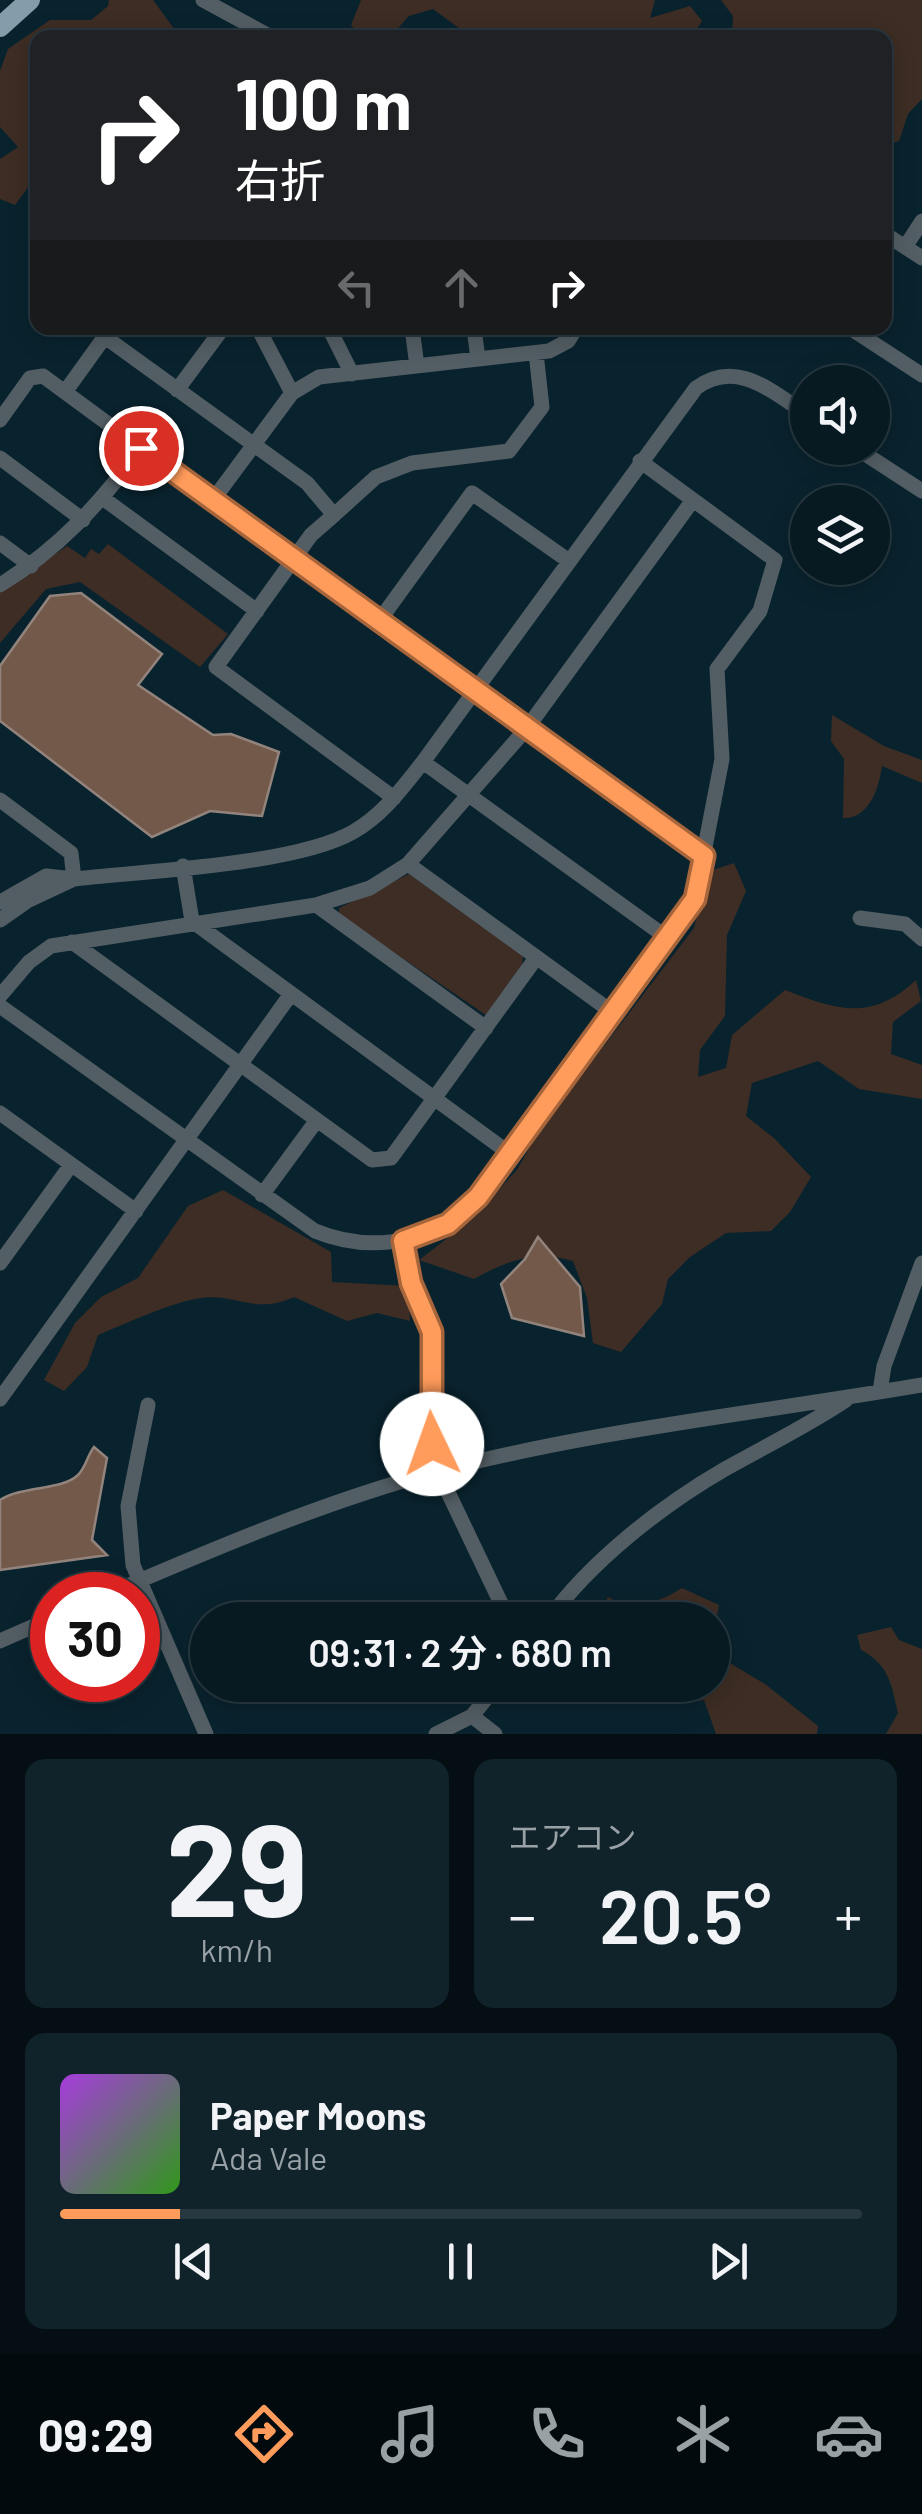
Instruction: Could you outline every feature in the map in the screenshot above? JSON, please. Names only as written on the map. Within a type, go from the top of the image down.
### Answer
[{"type":"main road","points":[[0,27],[30,0]]},
{"type":"street","points":[[203,0],[258,30]]},
{"type":"street","points":[[905,247],[922,221]]},
{"type":"street","points":[[892,239],[922,258]]},
{"type":"street","points":[[65,392],[106,335]]},
{"type":"street","points":[[112,335],[177,390],[306,483],[334,515]]},
{"type":"street","points":[[177,390],[217,335]]},
{"type":"street","points":[[262,335],[292,393]]},
{"type":"street","points":[[332,335],[352,374]]},
{"type":"street","points":[[413,335],[416,366]]},
{"type":"street","points":[[475,335],[478,359]]},
{"type":"street","points":[[213,500],[292,393],[319,377],[536,353],[560,348],[570,335]]},
{"type":"street","points":[[861,335],[922,375]]},
{"type":"street","points":[[394,798],[216,668],[294,559],[376,477],[412,463],[509,451],[542,407],[536,353]]},
{"type":"street","points":[[0,902],[46,876],[74,879],[184,866],[330,842],[378,815],[424,762],[696,388],[710,378],[740,375],[790,405]]},
{"type":"street","points":[[0,420],[30,378],[43,376],[704,856]]},
{"type":"street","points":[[0,585],[31,566],[84,520],[104,500],[141,448]]},
{"type":"street","points":[[0,458],[84,520]]},
{"type":"street","points":[[0,1006],[262,1195],[333,1238],[353,1243],[403,1241],[448,1224],[462,1213],[695,899],[722,759],[717,670],[760,611],[775,560],[640,461]]},
{"type":"street","points":[[882,465],[922,491]]},
{"type":"street","points":[[380,621],[472,494],[568,561]]},
{"type":"street","points":[[104,500],[257,611]]},
{"type":"street","points":[[0,996],[29,962],[51,946],[192,921],[316,905],[370,888],[408,864],[527,728],[693,500]]},
{"type":"street","points":[[0,543],[31,566]]},
{"type":"street","points":[[424,762],[666,937]]},
{"type":"street","points":[[0,800],[71,853],[74,879]]},
{"type":"street","points":[[408,864],[612,1012]]},
{"type":"street","points":[[184,866],[192,921],[510,1153]]},
{"type":"street","points":[[0,920],[26,901],[74,879]]},
{"type":"street","points":[[316,905],[486,1028]]},
{"type":"street","points":[[860,918],[904,924],[922,939]]},
{"type":"street","points":[[72,942],[372,1160],[391,1158],[536,958]]},
{"type":"street","points":[[0,1399],[291,994]]},
{"type":"street","points":[[262,1195],[317,1120]]},
{"type":"street","points":[[2,1121],[136,1211]]},
{"type":"street","points":[[0,1262],[71,1165]]},
{"type":"street","points":[[403,1241],[411,1283],[432,1332],[428,1408],[432,1444],[501,1602]]},
{"type":"street","points":[[880,1391],[884,1366],[922,1263]]},
{"type":"street","points":[[159,1572],[270,1526],[441,1471],[584,1439],[922,1384]]},
{"type":"street","points":[[561,1602],[664,1512],[722,1470],[809,1426],[854,1395]]},
{"type":"street","points":[[138,1572],[131,1550],[128,1506],[148,1404]]},
{"type":"street","points":[[160,1627],[206,1734]]},
{"type":"street","points":[[0,1641],[30,1628]]},
{"type":"street","points":[[436,1734],[472,1716],[483,1702]]},
{"type":"street","points":[[472,1716],[496,1734]]},
{"type":"shaded area","points":[[109,0],[153,0],[175,30],[36,30],[50,20],[91,20],[108,6]]},
{"type":"shaded area","points":[[361,0],[655,0],[650,18],[690,6],[702,21],[696,30],[462,30],[433,9],[409,16],[396,30],[356,30],[351,25]]},
{"type":"shaded area","points":[[721,0],[922,0],[922,99],[908,114],[899,141],[892,143],[892,30],[732,30],[733,16]]},
{"type":"shaded area","points":[[30,34],[30,185],[15,205],[0,199],[0,159],[18,147],[0,127],[0,71],[8,49]]},
{"type":"shaded area","points":[[108,544],[228,634],[200,667],[80,582],[46,589],[0,643],[0,592],[67,546],[85,558],[91,549],[99,554]]},
{"type":"shaded area","points":[[81,593],[162,654],[138,685],[213,735],[231,734],[279,752],[262,816],[210,811],[152,837],[0,721],[0,666],[50,596]]},
{"type":"shaded area","points":[[832,715],[884,746],[922,760],[922,783],[882,766],[866,808],[843,818],[844,759],[831,741]]},
{"type":"shaded area","points":[[734,863],[746,891],[727,935],[725,1016],[700,1050],[698,1077],[726,1068],[732,1035],[785,990],[837,1007],[868,1007],[900,993],[916,980],[921,1001],[893,1022],[891,1054],[922,1065],[922,1099],[859,1089],[818,1061],[752,1083],[746,1116],[775,1139],[811,1177],[790,1212],[771,1231],[726,1233],[690,1257],[668,1279],[662,1304],[621,1352],[593,1343],[587,1298],[573,1261],[546,1256],[522,1259],[474,1279],[419,1260],[466,1224],[517,1170],[539,1131],[694,928],[707,872]]},
{"type":"shaded area","points":[[409,874],[523,956],[522,965],[486,1015],[339,915],[339,908]]},
{"type":"shaded area","points":[[223,1190],[331,1252],[332,1282],[408,1286],[410,1321],[377,1313],[347,1321],[294,1297],[266,1304],[195,1299],[98,1335],[87,1367],[64,1391],[44,1380],[75,1323],[101,1297],[138,1278],[188,1206]]},
{"type":"shaded area","points":[[538,1237],[580,1287],[584,1336],[512,1318],[501,1284],[525,1259]]},
{"type":"shaded area","points":[[94,1447],[107,1458],[92,1540],[107,1555],[0,1570],[0,1500],[71,1480],[81,1472]]},
{"type":"shaded area","points":[[682,1588],[712,1602],[649,1602]]},
{"type":"shaded area","points":[[891,1627],[899,1640],[922,1649],[922,1734],[886,1734],[898,1713],[891,1684],[878,1662],[861,1650],[857,1635]]},
{"type":"shaded area","points":[[730,1663],[765,1684],[818,1726],[817,1734],[716,1734],[705,1702],[730,1702]]},
{"type":"route","points":[[141,448],[704,856],[695,899],[478,1197],[448,1224],[403,1241],[411,1283],[432,1332],[428,1408],[432,1444]]}]
